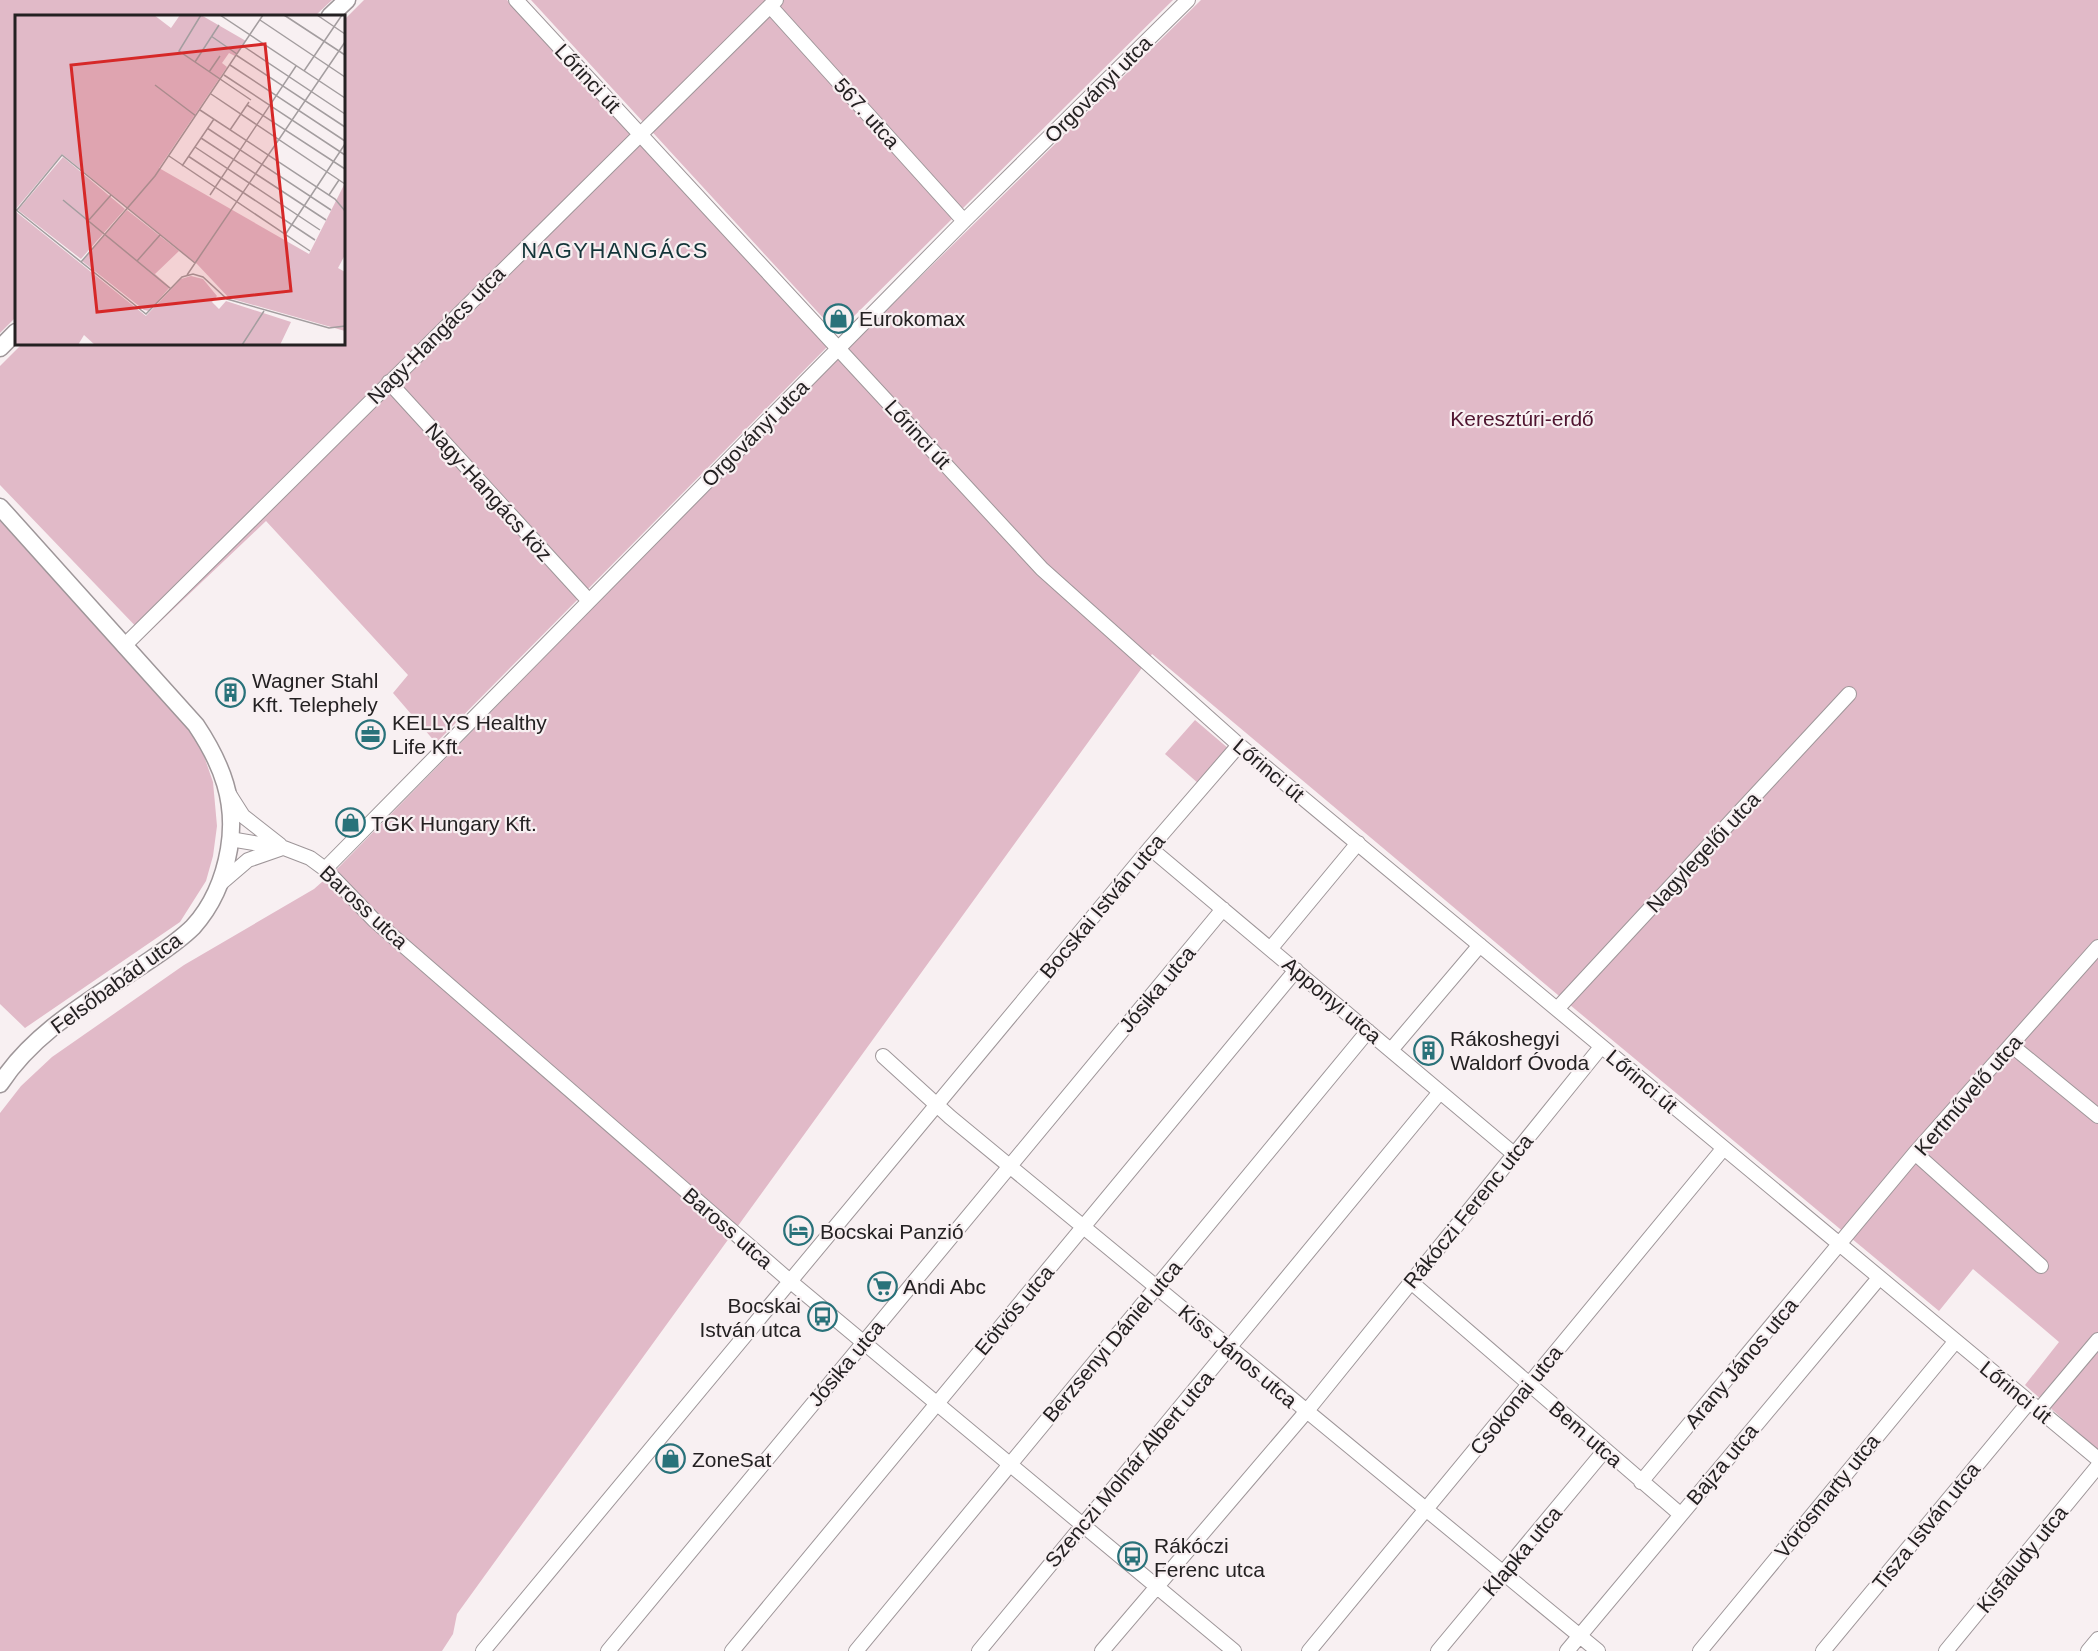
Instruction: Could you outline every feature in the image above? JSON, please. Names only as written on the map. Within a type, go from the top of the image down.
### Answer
[{"type":"main road","points":[[331,15],[347,0]]},
{"type":"main road","points":[[0,348],[15,333]]},
{"type":"main road","name":"Baross utca","points":[[0,507],[196,725],[220,764],[231,812],[230,839]]},
{"type":"main road","name":"Felsőbabád utca","points":[[0,1084],[20,1058],[64,1018],[178,940],[204,912],[220,884],[230,839]]},
{"type":"street","name":"Lőrinci út","points":[[516,0],[1042,568],[1239,745],[2098,1459]]},
{"type":"street","name":"Orgoványi utca","points":[[325,869],[964,221],[1188,0]]},
{"type":"street","name":"Nagy-Hangács utca","points":[[124,646],[639,133],[773,3]]},
{"type":"street","name":"567. utca","points":[[773,3],[964,221]]},
{"type":"street","name":"Nagy-Hangács köz","points":[[389,382],[589,601]]},
{"type":"street","name":"Nagylegelői utca","points":[[1557,1009],[1849,694]]},
{"type":"street","name":"Bocskai István utca","points":[[483,1651],[1150,848],[1239,745]]},
{"type":"street","name":"Baross utca","points":[[228,793],[249,822],[284,848]]},
{"type":"street","name":"Baross utca","points":[[230,839],[299,852],[325,869],[374,920],[791,1282],[1234,1651]]},
{"type":"street","points":[[1271,948],[1358,843]]},
{"type":"street","points":[[220,884],[248,860],[284,848]]},
{"type":"street","name":"Apponyi utca","points":[[1150,848],[1514,1154]]},
{"type":"street","name":"Jósika utca","points":[[608,1651],[1009,1165],[1224,909]]},
{"type":"street","points":[[1391,1050],[1480,945]]},
{"type":"street","name":"Kertművelő utca","points":[[1840,1245],[1915,1153],[2098,947]]},
{"type":"street","name":"Eötvös utca","points":[[732,1651],[1296,970]]},
{"type":"street","name":"Berzsenyi Dániel utca","points":[[856,1651],[1368,1031]]},
{"type":"street","points":[[2011,1045],[2098,1116]]},
{"type":"street","name":"Rákóczi Ferenc utca","points":[[1102,1651],[1306,1412],[1601,1047]]},
{"type":"street","name":"Kiss János utca","points":[[883,1056],[938,1105],[1229,1349],[1598,1651]]},
{"type":"street","name":"Szenczi Molnár Albert utca","points":[[979,1651],[1440,1092]]},
{"type":"street","name":"Csokonai utca","points":[[1309,1651],[1723,1149]]},
{"type":"street","points":[[1915,1153],[2042,1266]]},
{"type":"street","name":"Arany János utca","points":[[1641,1482],[1840,1245]]},
{"type":"street","name":"Bajza utca","points":[[1567,1651],[1879,1278]]},
{"type":"street","name":"Bem utca","points":[[1411,1282],[1680,1514]]},
{"type":"street","name":"Tisza István utca","points":[[1823,1651],[2034,1406],[2098,1340]]},
{"type":"street","name":"Vörösmarty utca","points":[[1700,1651],[1955,1342]]},
{"type":"street","name":"Klapka utca","points":[[1438,1651],[1605,1450]]},
{"type":"street","name":"Kisfaludy utca","points":[[1946,1651],[2098,1466]]},
{"type":"street","points":[[2088,1651],[2098,1639]]},
{"type":"green space","points":[[0,0],[332,0],[316,15],[15,15],[15,318],[0,333]]},
{"type":"green space","points":[[364,0],[507,0],[827,347],[436,743],[393,693],[408,675],[266,521],[145,636],[0,485],[0,366],[21,345],[345,345],[345,19]]},
{"type":"green space","points":[[531,0],[1173,0],[837,333]]},
{"type":"green space","name":"Keresztúri-erdő","points":[[1201,0],[2098,0],[2098,1451],[2025,1385],[2059,1342],[1973,1269],[1939,1311],[1152,654],[457,1614],[453,1634],[442,1651],[0,1651],[0,1113],[21,1086],[52,1057],[184,965],[314,889],[339,867],[829,367]]},
{"type":"green space","points":[[0,521],[197,736],[213,782],[217,826],[213,856],[206,881],[180,922],[25,1028],[0,1004]]},
{"type":"green space","points":[[1195,720],[1229,749],[1199,784],[1165,754]]},
{"type":"place","name":"Eurokomax","points":[[838,318]]},
{"type":"place","name":"Wagner Stahl Kft. Telephely","points":[[231,692]]},
{"type":"place","name":"KELLYS Healthy Life Kft.","points":[[371,734]]},
{"type":"place","name":"TGK Hungary Kft.","points":[[350,823]]},
{"type":"place","name":"Rákoshegyi Waldorf Óvoda","points":[[1429,1050]]},
{"type":"place","name":"Bocskai Panzió","points":[[799,1231]]},
{"type":"place","name":"Andi Abc","points":[[882,1286]]},
{"type":"place","name":"Bocskai István utca","points":[[822,1317]]},
{"type":"place","name":"ZoneSat","points":[[671,1459]]},
{"type":"place","name":"Rákóczi Ferenc utca","points":[[1133,1557]]},
{"type":"district","name":"NAGYHANGÁCS","points":[[615,250]]}]
